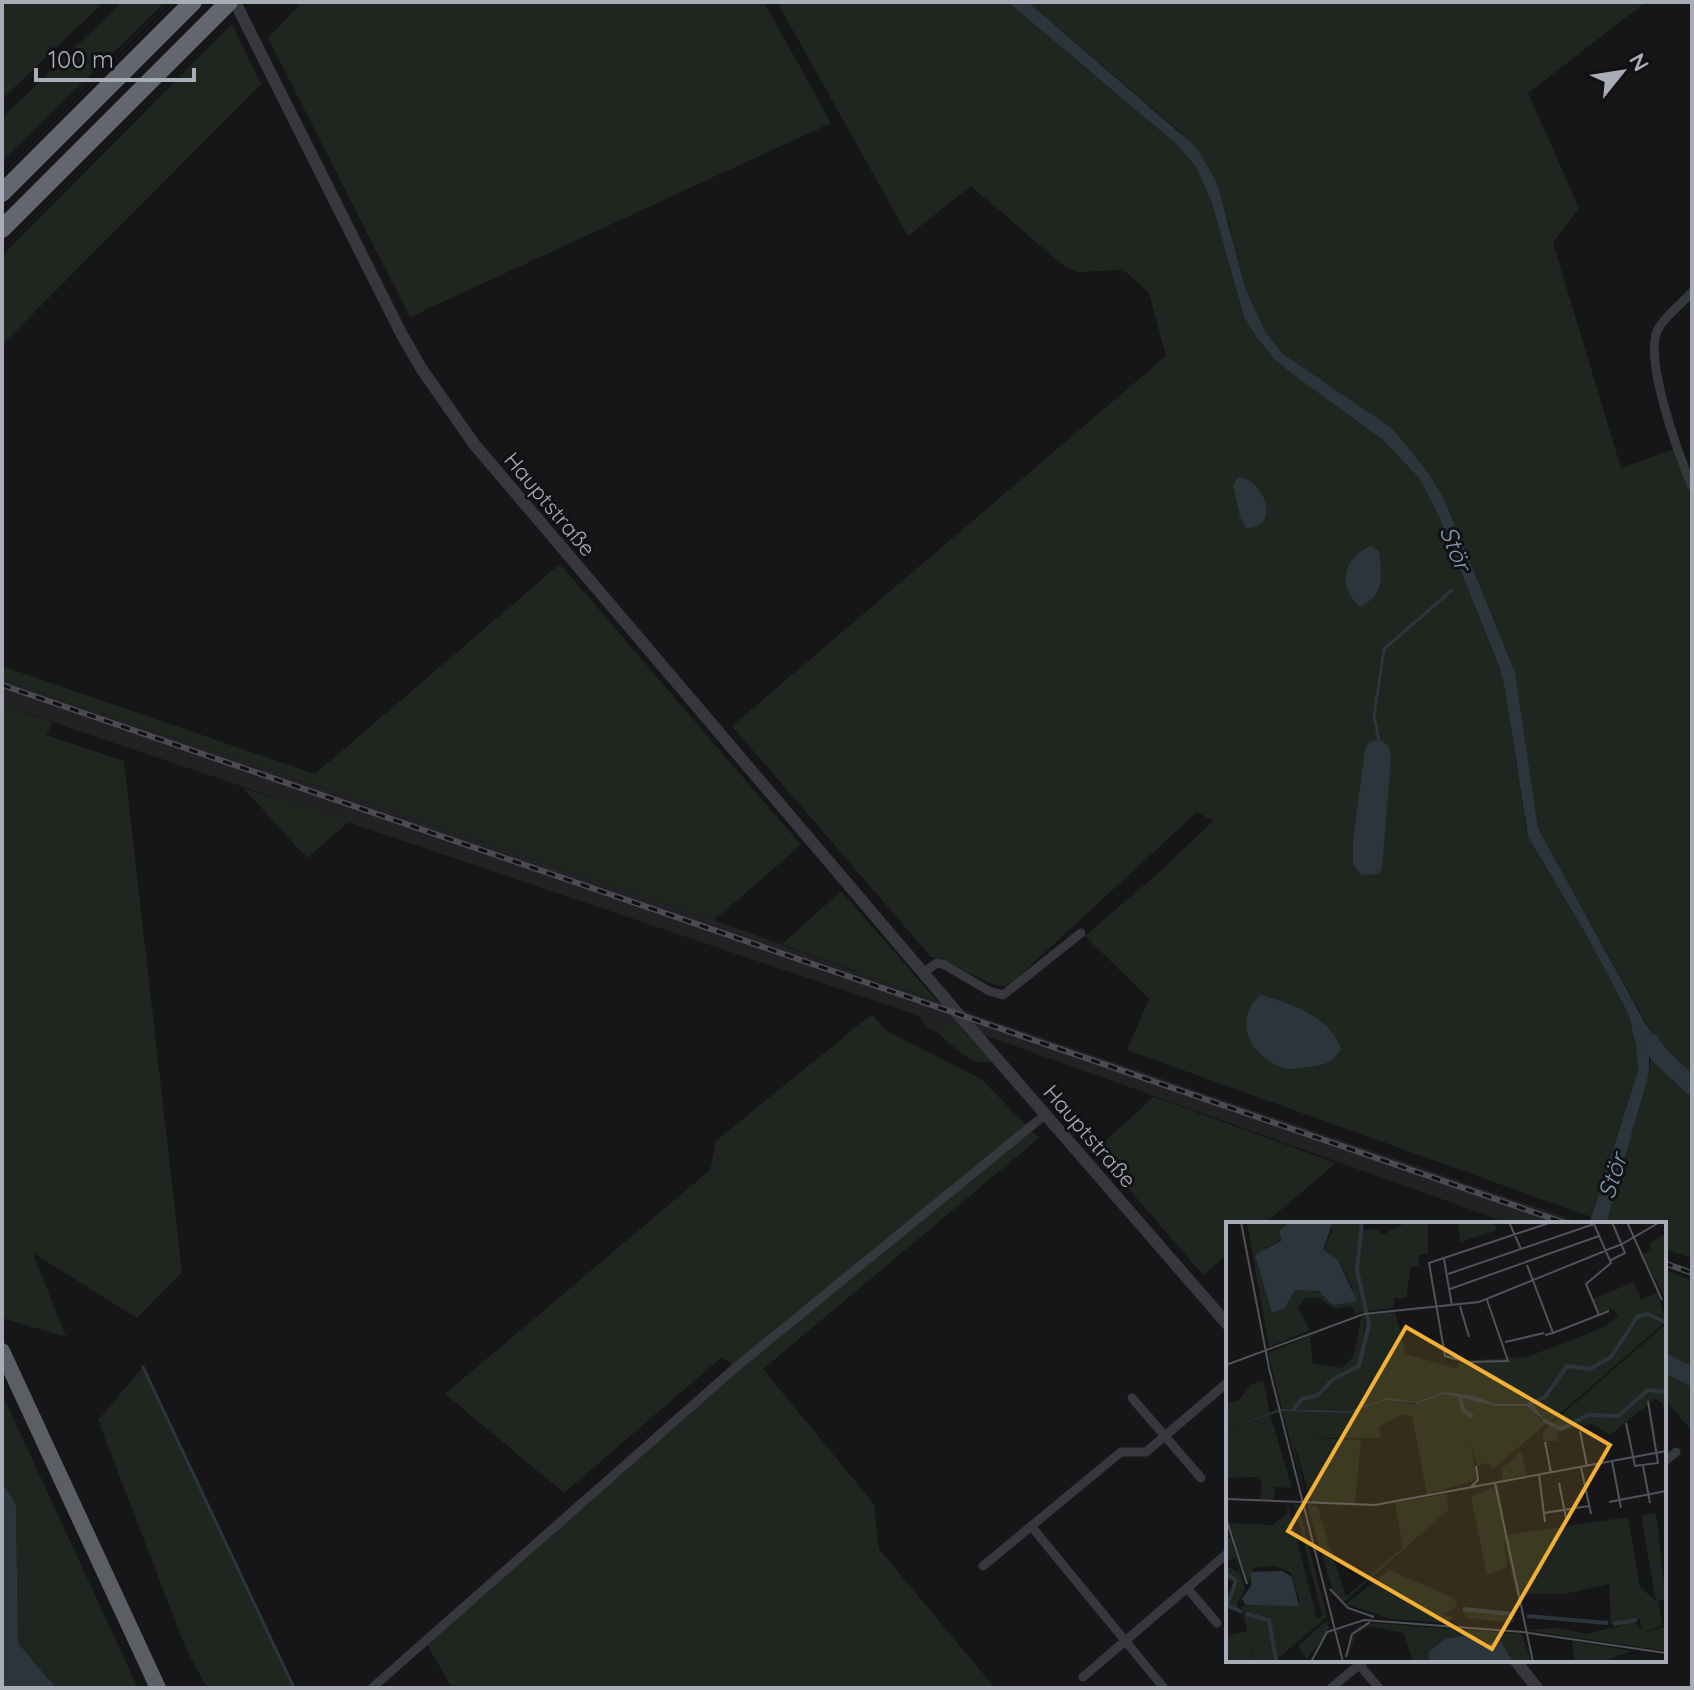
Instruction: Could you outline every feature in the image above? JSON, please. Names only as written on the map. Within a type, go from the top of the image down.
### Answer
[{"type":"highway","points":[[2,193],[193,2]]},
{"type":"highway","points":[[2,229],[232,2]]},
{"type":"highway","points":[[2,1351],[158,1688]]},
{"type":"street","name":"Hauptstraße","points":[[232,2],[401,333],[466,434],[512,492],[1226,1323]]},
{"type":"street","points":[[1692,292],[1659,328],[1654,343],[1664,407],[1692,486]]},
{"type":"street","points":[[924,972],[937,963],[945,965],[989,991],[1003,995],[1081,933]]},
{"type":"street","points":[[372,1688],[735,1368],[1046,1114]]},
{"type":"street","points":[[983,1566],[1121,1452],[1146,1452],[1226,1384]]},
{"type":"street","points":[[1132,1398],[1201,1478]]},
{"type":"street","points":[[1666,1460],[1676,1452]]},
{"type":"street","points":[[1031,1526],[1164,1688]]},
{"type":"street","points":[[1083,1677],[1226,1555]]},
{"type":"street","points":[[1187,1588],[1217,1623]]},
{"type":"street","points":[[1331,1688],[1360,1662],[1379,1688]]},
{"type":"street","points":[[1517,1662],[1537,1688]]},
{"type":"shaded area","points":[[2,2],[104,2],[2,99]]},
{"type":"shaded area","points":[[122,2],[165,2],[2,161],[2,118]]},
{"type":"shaded area","points":[[302,2],[764,2],[831,123],[410,317],[268,38]]},
{"type":"shaded area","points":[[777,2],[1008,2],[1175,143],[1196,167],[1212,203],[1244,317],[1257,338],[1275,360],[1291,373],[1383,440],[1419,478],[1437,512],[1499,666],[1526,829],[1532,845],[1587,936],[1628,1013],[1636,1045],[1638,1071],[1591,1217],[1127,1050],[1149,999],[1085,936],[1213,821],[1197,812],[1016,979],[999,986],[931,957],[732,726],[1166,356],[1149,293],[1127,273],[1119,270],[1078,272],[1065,267],[971,186],[908,236]]},
{"type":"shaded area","points":[[1028,2],[1646,2],[1528,93],[1579,208],[1553,243],[1621,468],[1677,448],[1692,486],[1692,1079],[1669,1056],[1646,1023],[1538,828],[1515,672],[1444,499],[1393,429],[1283,354],[1266,333],[1246,290],[1228,220],[1181,133]]},
{"type":"shaded area","points":[[232,24],[261,84],[2,345],[2,256]]},
{"type":"shaded area","points":[[560,564],[801,845],[714,920],[2,679],[2,666],[315,774]]},
{"type":"shaded area","points":[[2,679],[714,920],[967,1012],[1579,1222],[1505,1222],[987,1036],[944,1023],[938,1033],[928,1028],[917,1015],[2,705]]},
{"type":"shaded area","points":[[2,705],[53,723],[46,735],[124,761],[182,1272],[137,1318],[33,1253],[66,1337],[2,1318]]},
{"type":"shaded area","points":[[243,788],[350,821],[307,858]]},
{"type":"shaded area","points":[[841,891],[937,1001],[782,944]]},
{"type":"shaded area","points":[[872,1014],[885,1030],[981,1079],[1039,1138],[763,1369],[874,1504],[879,1549],[995,1688],[452,1688],[425,1641],[735,1367],[722,1357],[564,1493],[445,1394],[710,1170],[716,1141]]},
{"type":"shaded area","points":[[944,1023],[961,1028],[991,1061],[977,1062],[956,1049],[938,1033]]},
{"type":"shaded area","points":[[1651,1053],[1692,1094],[1692,1258],[1666,1250],[1666,1222],[1607,1222],[1649,1073]]},
{"type":"shaded area","points":[[1154,1097],[1336,1163],[1266,1222],[1226,1222],[1226,1256],[1203,1275],[1095,1150]]},
{"type":"shaded area","points":[[1666,1271],[1692,1280],[1692,1431],[1666,1401]]},
{"type":"shaded area","points":[[143,1367],[294,1688],[207,1688],[186,1649],[98,1420]]},
{"type":"shaded area","points":[[2,1394],[138,1688],[56,1688],[18,1643],[16,1506],[2,1482]]},
{"type":"water","points":[[1008,2],[1028,2],[1197,148],[1217,183],[1246,290],[1266,333],[1283,354],[1393,429],[1429,474],[1444,499],[1515,672],[1538,828],[1645,1023],[1669,1056],[1662,1064],[1654,1054],[1649,1055],[1649,1073],[1607,1222],[1590,1222],[1638,1071],[1636,1045],[1628,1013],[1528,837],[1499,666],[1437,512],[1419,478],[1383,440],[1291,373],[1275,360],[1257,338],[1244,317],[1212,203],[1196,167],[1175,143]]},
{"type":"water","points":[[1238,477],[1256,486],[1266,504],[1264,521],[1257,526],[1246,528],[1240,517],[1233,485]]},
{"type":"water","points":[[1371,546],[1379,551],[1380,584],[1374,597],[1360,607],[1348,591],[1346,574],[1354,558]]},
{"type":"water","points":[[1379,740],[1388,745],[1391,756],[1382,869],[1378,874],[1361,875],[1353,864],[1353,840],[1365,750],[1369,742]]},
{"type":"water","points":[[1261,995],[1297,1007],[1320,1021],[1329,1029],[1341,1050],[1331,1061],[1319,1065],[1290,1069],[1272,1063],[1254,1047],[1246,1026],[1247,1015]]},
{"type":"water","points":[[2,1482],[16,1505],[18,1643],[56,1688],[2,1688]]},
{"type":"waterway","points":[[1379,740],[1374,717],[1384,649],[1452,590]]},
{"type":"waterway","points":[[1650,1042],[1660,1056],[1692,1086]]},
{"type":"waterway","name":"Stör","points":[[1666,1363],[1692,1377]]},
{"type":"waterway","points":[[143,1367],[294,1688]]},
{"type":"railway","points":[[2,685],[1562,1222]]},
{"type":"railway","points":[[1666,1264],[1692,1273]]}]
